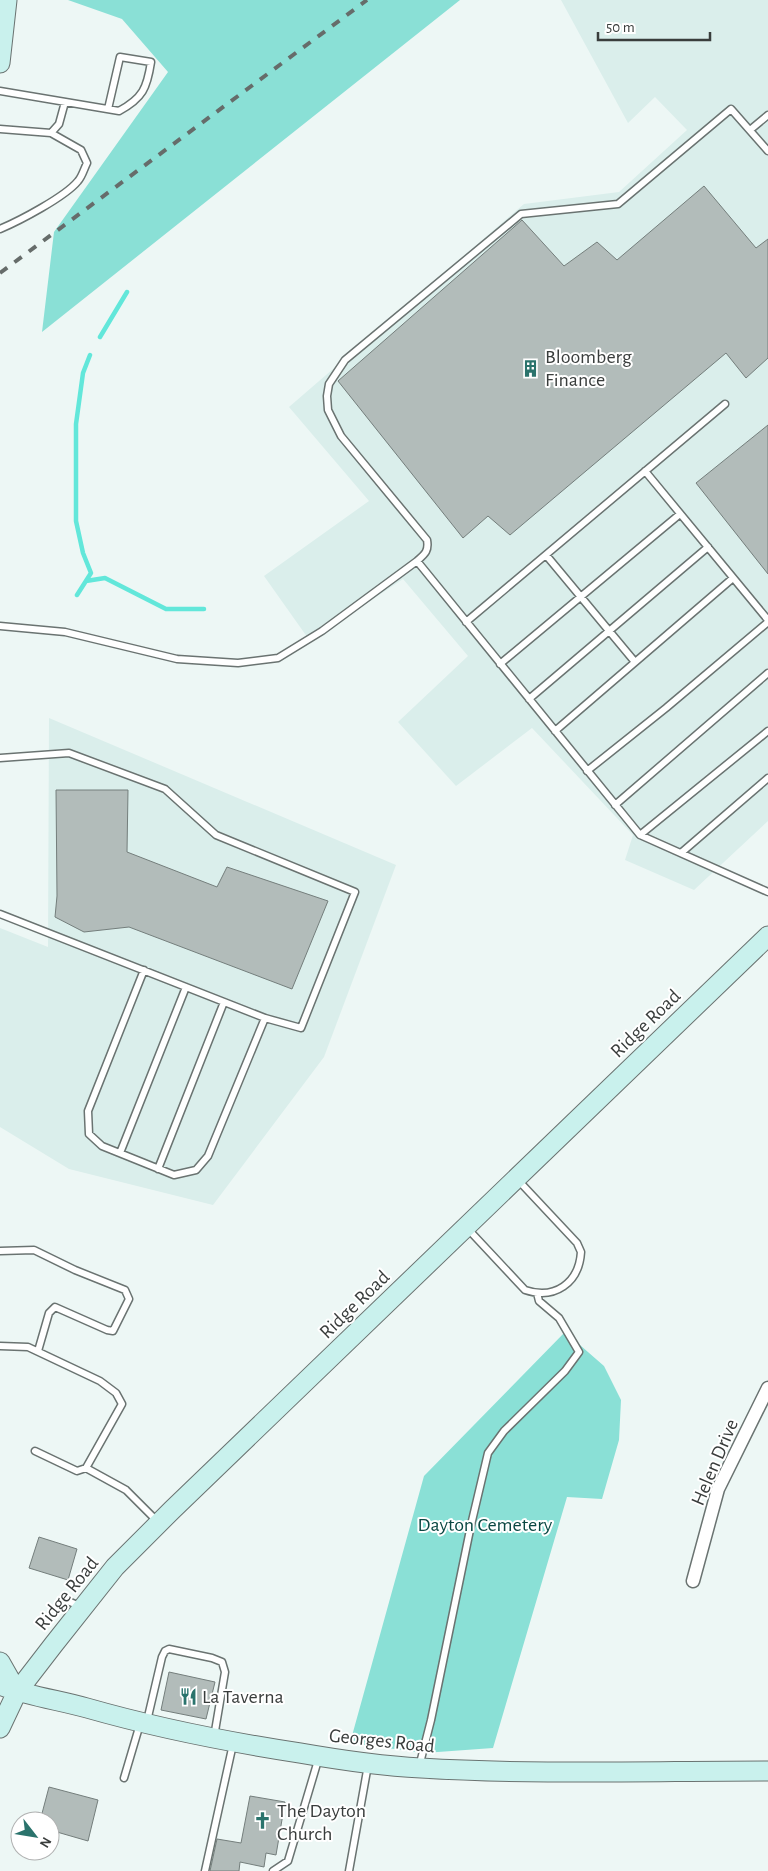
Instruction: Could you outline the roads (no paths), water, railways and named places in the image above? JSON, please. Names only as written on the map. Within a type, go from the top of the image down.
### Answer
[{"type":"street","points":[[0,63],[7,0]]},
{"type":"street","name":"Ridge Road","points":[[0,1728],[8,1688],[83,1608],[115,1567],[768,936]]},
{"type":"street","name":"Helen Drive","points":[[693,1581],[718,1489],[768,1388]]},
{"type":"street","points":[[0,1662],[8,1688]]},
{"type":"street","name":"Georges Road","points":[[8,1688],[144,1724],[233,1743],[369,1763],[419,1768],[471,1770],[768,1771]]},
{"type":"lane","points":[[0,91],[119,111],[132,104],[147,85],[151,62],[120,57],[108,109]]},
{"type":"lane","points":[[51,133],[59,124],[65,102]]},
{"type":"lane","points":[[0,626],[65,632],[177,659],[238,663],[278,658],[322,631],[417,562],[426,554],[428,547],[427,540],[341,436],[328,410],[327,396],[329,384],[345,360],[521,214],[618,204],[731,109],[768,152]]},
{"type":"lane","points":[[750,130],[768,115]]},
{"type":"lane","points":[[0,129],[51,133],[81,150],[87,163],[79,181],[59,197],[15,223],[0,229]]},
{"type":"lane","points":[[466,622],[725,404]]},
{"type":"lane","points":[[587,771],[666,708],[768,621],[645,471]]},
{"type":"lane","points":[[500,664],[680,514]]},
{"type":"lane","points":[[529,700],[708,547]]},
{"type":"lane","points":[[546,555],[635,662]]},
{"type":"lane","points":[[417,562],[640,835],[768,892]]},
{"type":"lane","points":[[555,731],[733,578]]},
{"type":"lane","points":[[615,805],[768,673]]},
{"type":"lane","points":[[640,835],[768,731]]},
{"type":"lane","points":[[0,758],[69,753],[165,789],[216,835],[355,892],[301,1028],[265,1018],[0,914]]},
{"type":"lane","points":[[680,853],[768,778]]},
{"type":"lane","points":[[144,970],[88,1111],[90,1134],[102,1146],[174,1176],[196,1170],[208,1156],[265,1018]]},
{"type":"lane","points":[[120,1153],[186,987]]},
{"type":"lane","points":[[158,1169],[224,1002]]},
{"type":"lane","points":[[466,1226],[526,1290],[537,1293],[553,1292],[567,1283],[577,1270],[581,1252],[577,1243],[516,1178]]},
{"type":"lane","points":[[0,1251],[34,1250],[75,1270],[126,1290],[129,1298],[113,1331],[106,1330],[55,1307],[50,1313],[38,1351]]},
{"type":"lane","points":[[419,1768],[488,1453],[504,1432],[565,1371],[579,1352],[559,1318],[539,1302],[537,1293]]},
{"type":"lane","points":[[0,1346],[28,1346],[100,1381],[116,1392],[122,1404],[86,1468],[77,1471],[35,1451]]},
{"type":"lane","points":[[86,1468],[126,1490],[159,1523]]},
{"type":"lane","points":[[63,1598],[83,1608]]},
{"type":"lane","points":[[124,1778],[144,1724],[162,1657],[165,1651],[169,1649],[212,1658],[222,1662],[225,1672],[214,1739]]},
{"type":"lane","points":[[205,1871],[233,1743]]},
{"type":"lane","points":[[273,1871],[288,1861],[319,1756]]},
{"type":"lane","points":[[349,1871],[369,1763]]},
{"type":"waterway","points":[[100,337],[127,292]]},
{"type":"waterway","points":[[77,595],[91,573],[83,553],[76,521],[76,424],[83,373],[90,355]]},
{"type":"waterway","points":[[86,581],[105,578],[166,609],[204,609]]},
{"type":"railway","points":[[0,273],[367,0]]},
{"type":"place","name":"Bloomberg Finance","points":[[531,368]]},
{"type":"place","name":"La Taverna","points":[[188,1696]]},
{"type":"place","name":"The Dayton Church","points":[[263,1821]]},
{"type":"park label","name":"Dayton Cemetery","points":[[485,1524]]}]
